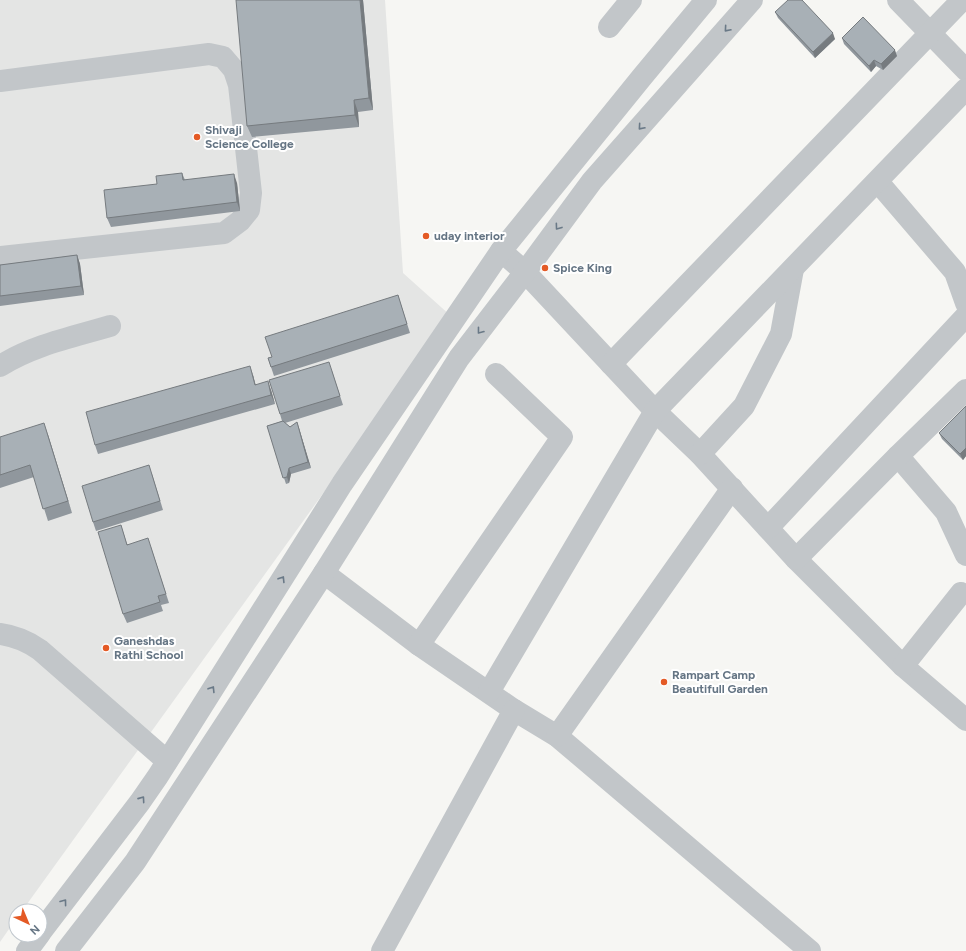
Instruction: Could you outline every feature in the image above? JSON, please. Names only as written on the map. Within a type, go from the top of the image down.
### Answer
[{"type":"street","points":[[609,27],[631,0]]},
{"type":"street","points":[[48,922],[140,802],[342,484],[501,251],[647,70],[706,0]]},
{"type":"street","points":[[66,951],[135,862],[324,573],[459,358],[592,181],[752,0]]},
{"type":"street","points":[[898,0],[966,70]]},
{"type":"street","points":[[611,364],[962,0]]},
{"type":"street","points":[[0,81],[209,54],[223,58],[234,70],[239,85],[251,192],[249,210],[240,221],[224,233],[0,257]]},
{"type":"street","points":[[489,692],[655,410],[878,182],[963,99]]},
{"type":"street","points":[[768,528],[965,317],[955,272],[878,182]]},
{"type":"street","points":[[501,251],[525,272],[655,410],[700,454],[796,560],[903,666],[966,720]]},
{"type":"street","points":[[700,454],[744,406],[781,334],[793,269]]},
{"type":"street","points":[[0,366],[31,350],[110,326]]},
{"type":"street","points":[[419,645],[562,437],[496,374]]},
{"type":"street","points":[[796,560],[898,456],[966,390]]},
{"type":"street","points":[[898,456],[946,512],[966,555]]},
{"type":"street","points":[[557,736],[732,488]]},
{"type":"street","points":[[324,573],[419,645],[514,710],[557,736],[810,951]]},
{"type":"street","points":[[903,666],[961,593]]},
{"type":"street","points":[[0,634],[13,636],[40,650],[167,761]]},
{"type":"street","points":[[225,669],[251,684]]},
{"type":"street","points":[[382,951],[514,710]]},
{"type":"shaded area","points":[[0,0],[385,0],[403,273],[451,316],[28,903],[8,903],[8,930],[0,942]]},
{"type":"building","points":[[236,0],[360,0],[369,98],[354,100],[355,115],[247,126]]},
{"type":"building","points":[[788,0],[802,0],[833,33],[813,52],[775,12]]},
{"type":"building","points":[[863,17],[895,50],[881,64],[874,60],[869,66],[842,38]]},
{"type":"building","points":[[182,173],[183,180],[234,174],[237,202],[107,218],[104,190],[157,184],[156,176]]},
{"type":"building","points":[[77,255],[81,286],[0,296],[0,265]]},
{"type":"building","points":[[398,295],[407,324],[271,367],[268,358],[272,357],[265,337]]},
{"type":"building","points":[[329,362],[340,396],[280,414],[269,380]]},
{"type":"building","points":[[250,366],[255,385],[268,381],[271,395],[95,445],[86,412]]},
{"type":"building","points":[[966,406],[966,448],[960,454],[939,433]]},
{"type":"building","points":[[283,421],[290,427],[297,422],[308,462],[289,468],[287,477],[283,478],[267,426]]},
{"type":"building","points":[[44,423],[68,501],[43,509],[30,465],[0,475],[0,437]]},
{"type":"building","points":[[149,465],[160,501],[93,522],[82,486]]},
{"type":"building","points":[[121,525],[127,545],[148,538],[166,594],[158,596],[160,602],[123,614],[98,532]]},
{"type":"place","name":"Shivaji Science College","points":[[197,137]]},
{"type":"place","name":"uday interior","points":[[426,236]]},
{"type":"place","name":"Spice King","points":[[545,268]]},
{"type":"place","name":"Ganeshdas Rathi School","points":[[106,648]]},
{"type":"place","name":"Rampart Camp Beautifull Garden","points":[[664,682]]}]
